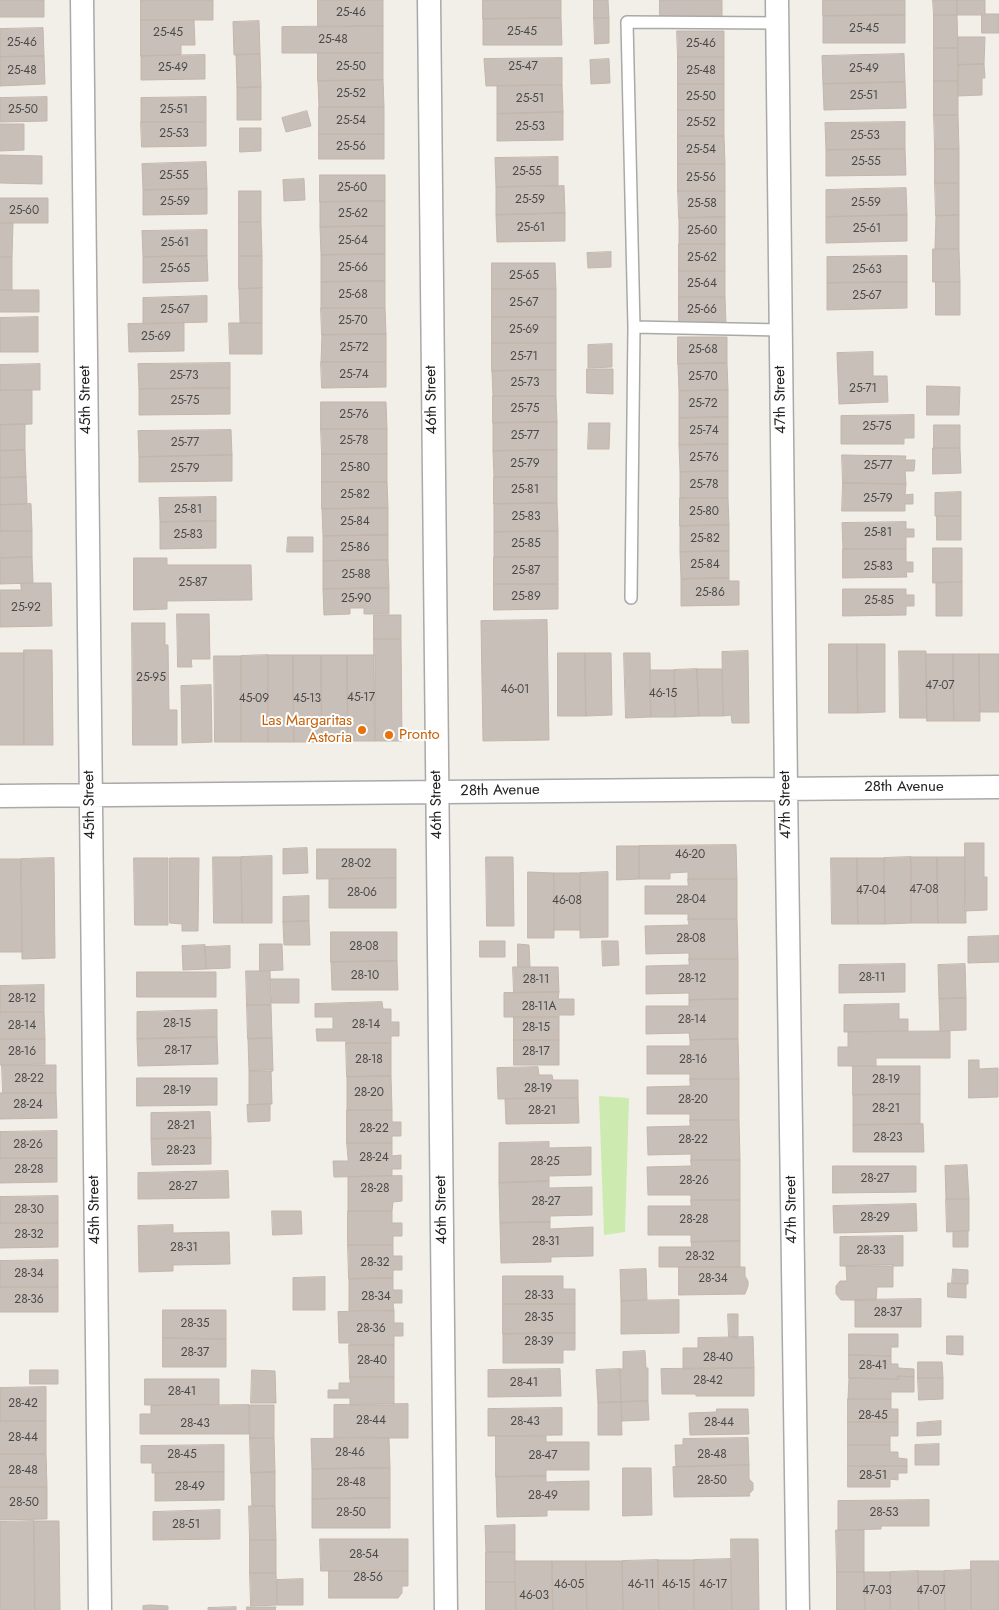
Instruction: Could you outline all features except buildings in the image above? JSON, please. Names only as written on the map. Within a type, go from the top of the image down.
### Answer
[{"type":"street","name":"45th Street","points":[[82,0],[100,1610]]},
{"type":"street","name":"46th Street","points":[[429,0],[446,1610]]},
{"type":"street","name":"47th Street","points":[[777,0],[798,1610]]},
{"type":"street","name":"28th Avenue","points":[[0,796],[999,786]]},
{"type":"lane","points":[[632,598],[634,327],[627,22],[777,23]]},
{"type":"lane","points":[[634,327],[780,330]]},
{"type":"green space","points":[[599,1096],[629,1098],[625,1232],[604,1235]]},
{"type":"place","name":"Las Margaritas Astoria","points":[[362,730]]},
{"type":"place","name":"Pronto","points":[[389,735]]}]
